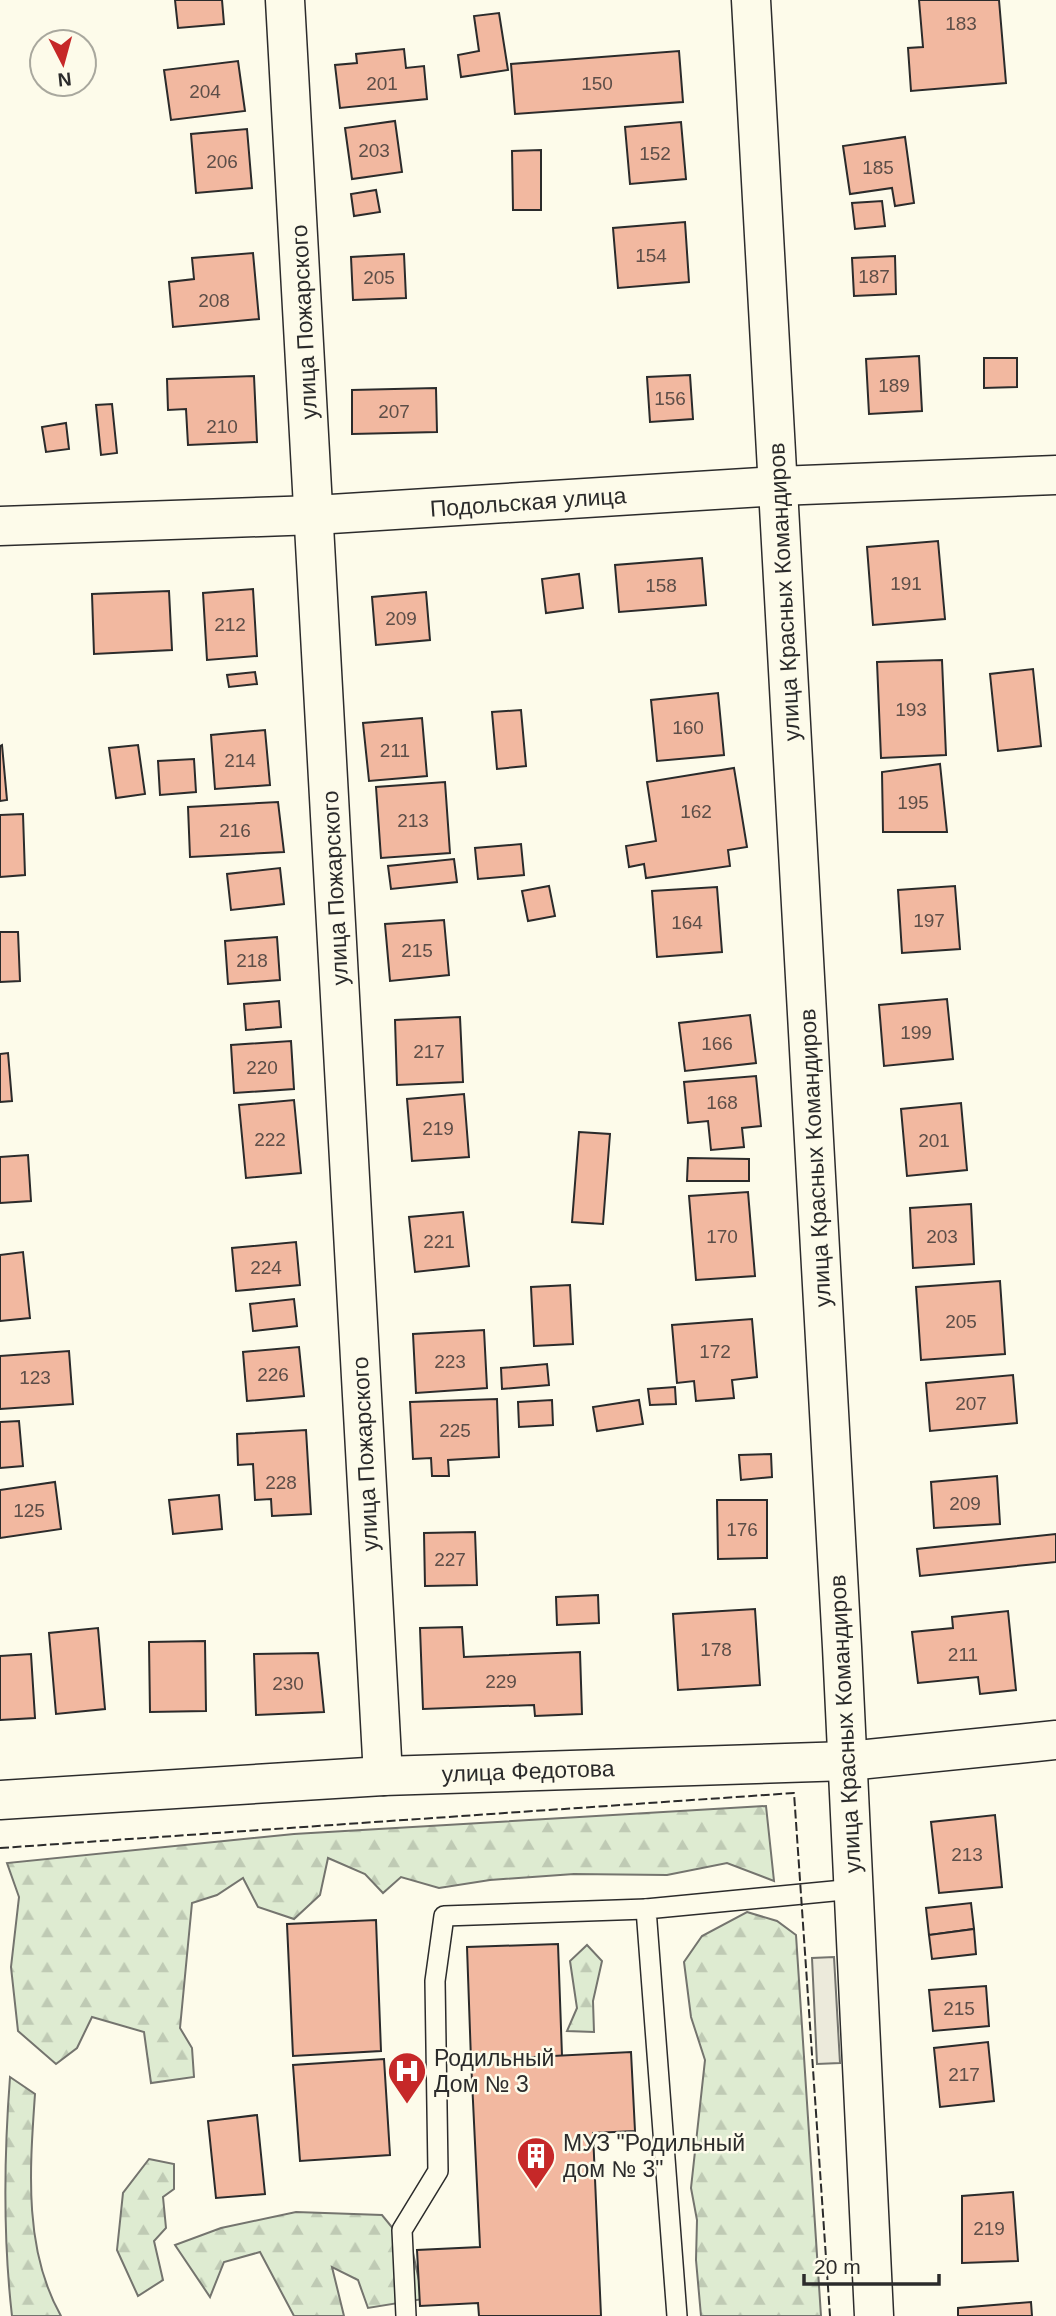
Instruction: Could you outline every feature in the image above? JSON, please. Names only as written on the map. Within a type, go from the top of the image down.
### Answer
[{"type":"street","name":"улица Пожарского","points":[[285,0],[383,1776]]},
{"type":"street","name":"улица Красных Командиров","points":[[751,0],[848,1761],[874,2316]]},
{"type":"street","name":"Подольская улица","points":[[0,526],[315,515],[778,486],[1056,475]]},
{"type":"street","name":"улица Федотова","points":[[0,1800],[383,1776],[848,1761],[1056,1740]]},
{"type":"lane","points":[[406,2316],[402,2231],[438,2171],[435,1981],[444,1916],[646,1909],[854,1889]]},
{"type":"lane","points":[[646,1909],[677,2316]]},
{"type":"green space","points":[[766,1806],[774,1881],[727,1863],[667,1875],[574,1874],[490,1880],[439,1888],[401,1877],[383,1893],[365,1874],[328,1858],[320,1895],[294,1919],[258,1907],[243,1878],[217,1895],[192,1903],[180,2028],[192,2048],[194,2077],[151,2083],[144,2032],[92,2017],[77,2048],[56,2064],[18,2031],[11,1967],[19,1897],[7,1863],[294,1834]]},
{"type":"green space","points":[[747,1912],[777,1921],[796,1935],[821,2316],[701,2316],[696,2260],[697,2220],[691,2188],[705,2060],[691,2017],[684,1962],[702,1936]]},
{"type":"green space","points":[[587,1945],[602,1961],[593,2001],[594,2032],[567,2031],[577,2008],[570,1961]]},
{"type":"green space","points":[[10,2077],[35,2094],[31,2179],[35,2236],[40,2263],[61,2316],[12,2316],[5,2197]]},
{"type":"green space","points":[[149,2159],[174,2164],[174,2189],[163,2197],[166,2228],[154,2241],[163,2280],[138,2296],[117,2250],[123,2193]]},
{"type":"green space","points":[[296,2212],[382,2215],[413,2253],[423,2299],[368,2308],[358,2280],[332,2267],[344,2316],[294,2316],[260,2252],[224,2262],[210,2297],[175,2245],[221,2228]]},
{"type":"shaded area","points":[[834,1957],[840,2063],[817,2064],[812,1958]]},
{"type":"building","points":[[175,0],[222,0],[224,24],[178,28]]},
{"type":"building","points":[[919,0],[999,0],[1006,83],[911,91],[908,48],[923,47]]},
{"type":"building","points":[[499,13],[508,70],[461,77],[458,55],[479,51],[474,16]]},
{"type":"building","points":[[404,49],[406,68],[424,66],[427,99],[340,108],[335,65],[357,63],[356,54]]},
{"type":"building","points":[[679,51],[683,102],[515,114],[511,64]]},
{"type":"building","points":[[238,61],[245,111],[171,120],[164,70]]},
{"type":"building","points":[[395,121],[402,172],[352,179],[345,128]]},
{"type":"building","points":[[681,122],[686,179],[630,184],[625,127]]},
{"type":"building","points":[[247,129],[252,188],[196,193],[191,134]]},
{"type":"building","points":[[905,137],[914,203],[895,206],[892,188],[850,194],[843,146]]},
{"type":"building","points":[[541,150],[541,210],[513,210],[512,151]]},
{"type":"building","points":[[376,190],[380,212],[354,216],[351,194]]},
{"type":"building","points":[[882,201],[885,226],[855,229],[852,203]]},
{"type":"building","points":[[685,222],[689,282],[618,288],[613,228]]},
{"type":"building","points":[[253,253],[259,319],[173,327],[169,282],[194,279],[192,258]]},
{"type":"building","points":[[404,254],[406,298],[353,300],[351,257]]},
{"type":"building","points":[[895,256],[896,294],[854,296],[852,258]]},
{"type":"building","points":[[919,356],[922,411],[869,414],[866,359]]},
{"type":"building","points":[[984,358],[1017,358],[1017,387],[984,388]]},
{"type":"building","points":[[690,375],[693,419],[650,422],[647,377]]},
{"type":"building","points":[[254,376],[257,442],[188,445],[186,409],[168,410],[167,379]]},
{"type":"building","points":[[436,388],[437,432],[352,434],[352,390]]},
{"type":"building","points":[[112,404],[117,453],[101,455],[96,405]]},
{"type":"building","points":[[66,423],[69,449],[46,452],[42,427]]},
{"type":"building","points":[[938,541],[945,619],[873,625],[867,547]]},
{"type":"building","points":[[702,558],[706,605],[619,612],[615,565]]},
{"type":"building","points":[[579,574],[583,608],[546,613],[542,579]]},
{"type":"building","points":[[253,589],[257,656],[207,660],[203,593]]},
{"type":"building","points":[[169,591],[172,650],[94,654],[92,594]]},
{"type":"building","points":[[426,592],[430,640],[376,645],[372,597]]},
{"type":"building","points":[[942,660],[946,755],[881,758],[877,662]]},
{"type":"building","points":[[1033,669],[1041,746],[998,751],[990,674]]},
{"type":"building","points":[[255,672],[257,684],[229,687],[227,675]]},
{"type":"building","points":[[718,693],[724,755],[657,761],[651,700]]},
{"type":"building","points":[[521,710],[526,766],[497,769],[492,712]]},
{"type":"building","points":[[422,718],[427,776],[369,781],[363,723]]},
{"type":"building","points":[[265,730],[270,785],[215,789],[211,735]]},
{"type":"building","points":[[2,745],[7,800],[0,801],[0,746]]},
{"type":"building","points":[[138,745],[145,794],[116,798],[109,748]]},
{"type":"building","points":[[194,759],[196,792],[160,795],[158,761]]},
{"type":"building","points":[[940,764],[947,832],[883,832],[882,772]]},
{"type":"building","points":[[734,768],[747,847],[728,850],[730,866],[646,878],[644,864],[629,867],[626,846],[656,841],[647,782]]},
{"type":"building","points":[[445,782],[450,853],[381,858],[376,787]]},
{"type":"building","points":[[278,802],[284,852],[190,857],[188,807]]},
{"type":"building","points":[[23,814],[25,875],[0,877],[0,815]]},
{"type":"building","points":[[521,844],[524,875],[478,879],[475,848]]},
{"type":"building","points":[[454,859],[457,882],[391,889],[388,866]]},
{"type":"building","points":[[280,868],[284,904],[231,910],[227,874]]},
{"type":"building","points":[[549,886],[555,916],[528,921],[522,891]]},
{"type":"building","points":[[955,886],[960,949],[902,953],[898,890]]},
{"type":"building","points":[[717,887],[722,952],[657,957],[652,891]]},
{"type":"building","points":[[444,920],[449,975],[390,981],[385,924]]},
{"type":"building","points":[[0,932],[18,932],[20,981],[0,982]]},
{"type":"building","points":[[277,937],[280,980],[228,984],[225,941]]},
{"type":"building","points":[[947,999],[953,1059],[884,1066],[879,1005]]},
{"type":"building","points":[[279,1001],[281,1027],[246,1030],[244,1004]]},
{"type":"building","points":[[750,1015],[756,1063],[685,1071],[679,1023]]},
{"type":"building","points":[[460,1017],[463,1082],[397,1085],[395,1020]]},
{"type":"building","points":[[291,1041],[294,1089],[234,1093],[231,1045]]},
{"type":"building","points":[[8,1053],[12,1101],[0,1102],[0,1054]]},
{"type":"building","points":[[756,1076],[761,1126],[742,1128],[744,1147],[711,1150],[708,1121],[688,1123],[684,1082]]},
{"type":"building","points":[[464,1094],[469,1157],[412,1161],[407,1099]]},
{"type":"building","points":[[294,1100],[301,1173],[246,1178],[239,1105]]},
{"type":"building","points":[[961,1103],[967,1170],[907,1176],[901,1109]]},
{"type":"building","points":[[579,1132],[610,1134],[603,1224],[572,1222]]},
{"type":"building","points":[[28,1155],[31,1201],[0,1203],[0,1157]]},
{"type":"building","points":[[688,1158],[749,1159],[749,1181],[687,1181]]},
{"type":"building","points":[[748,1192],[755,1276],[696,1280],[689,1196]]},
{"type":"building","points":[[971,1204],[974,1264],[913,1268],[910,1208]]},
{"type":"building","points":[[463,1212],[469,1266],[415,1272],[409,1217]]},
{"type":"building","points":[[296,1242],[300,1285],[236,1291],[232,1248]]},
{"type":"building","points":[[23,1252],[30,1318],[0,1321],[0,1255]]},
{"type":"building","points":[[1000,1281],[1005,1354],[921,1360],[916,1287]]},
{"type":"building","points":[[570,1285],[573,1344],[534,1346],[531,1287]]},
{"type":"building","points":[[294,1299],[297,1326],[253,1331],[250,1304]]},
{"type":"building","points":[[752,1319],[757,1377],[732,1380],[734,1398],[696,1401],[694,1381],[677,1383],[672,1325]]},
{"type":"building","points":[[484,1330],[487,1388],[416,1393],[413,1334]]},
{"type":"building","points":[[299,1347],[304,1396],[247,1401],[243,1352]]},
{"type":"building","points":[[69,1351],[73,1404],[0,1409],[0,1356]]},
{"type":"building","points":[[547,1364],[549,1385],[502,1389],[501,1368]]},
{"type":"building","points":[[1013,1375],[1017,1423],[930,1431],[926,1383]]},
{"type":"building","points":[[675,1387],[676,1404],[650,1405],[648,1389]]},
{"type":"building","points":[[497,1399],[499,1457],[448,1460],[449,1476],[432,1476],[431,1458],[413,1459],[410,1402]]},
{"type":"building","points":[[552,1400],[553,1425],[519,1427],[518,1402]]},
{"type":"building","points":[[639,1400],[643,1424],[597,1431],[593,1407]]},
{"type":"building","points":[[19,1421],[23,1466],[0,1468],[0,1422]]},
{"type":"building","points":[[306,1430],[311,1514],[272,1516],[271,1499],[255,1500],[253,1464],[238,1465],[237,1434]]},
{"type":"building","points":[[771,1454],[772,1477],[741,1480],[739,1455]]},
{"type":"building","points":[[997,1476],[1000,1524],[934,1528],[931,1482]]},
{"type":"building","points":[[55,1482],[61,1529],[0,1538],[0,1490]]},
{"type":"building","points":[[219,1495],[222,1529],[173,1534],[169,1500]]},
{"type":"building","points":[[717,1500],[767,1500],[767,1558],[718,1559]]},
{"type":"building","points":[[475,1532],[477,1585],[425,1586],[424,1533]]},
{"type":"building","points":[[1056,1534],[1056,1562],[920,1576],[917,1549]]},
{"type":"building","points":[[598,1595],[599,1623],[557,1625],[556,1597]]},
{"type":"building","points":[[755,1609],[760,1685],[678,1690],[673,1614]]},
{"type":"building","points":[[1008,1611],[1016,1690],[980,1694],[978,1677],[918,1683],[912,1632],[953,1628],[952,1617]]},
{"type":"building","points":[[462,1627],[464,1657],[580,1652],[582,1714],[535,1716],[534,1705],[423,1709],[420,1628]]},
{"type":"building","points":[[98,1628],[105,1709],[56,1714],[49,1633]]},
{"type":"building","points":[[205,1641],[206,1711],[150,1712],[149,1642]]},
{"type":"building","points":[[318,1653],[324,1712],[256,1715],[254,1654]]},
{"type":"building","points":[[31,1654],[35,1718],[0,1720],[0,1656]]},
{"type":"building","points":[[995,1815],[1002,1887],[939,1893],[931,1822]]},
{"type":"building","points":[[971,1903],[974,1929],[929,1935],[926,1908]]},
{"type":"building","points":[[376,1920],[381,2051],[293,2056],[287,1924]]},
{"type":"building","points":[[974,1929],[976,1954],[932,1959],[929,1935]]},
{"type":"building","points":[[558,1944],[562,2056],[471,2060],[467,1947]]},
{"type":"building","points":[[986,1986],[989,2026],[933,2031],[929,1990]]},
{"type":"building","points":[[988,2042],[994,2101],[940,2107],[934,2048]]},
{"type":"building","name":"МУЗ \"Родильный дом № 3\"","points":[[631,2052],[635,2131],[593,2133],[601,2316],[479,2316],[478,2303],[420,2306],[417,2250],[480,2247],[471,2060]]},
{"type":"building","points":[[384,2059],[390,2155],[300,2161],[293,2065]]},
{"type":"building","points":[[257,2115],[265,2194],[216,2198],[208,2121]]},
{"type":"building","points":[[1013,2192],[1018,2261],[962,2263],[962,2196]]},
{"type":"building","points":[[1031,2302],[1032,2316],[958,2316],[958,2308]]},
{"type":"fence","points":[[0,1848],[794,1793],[830,2316]]},
{"type":"place","name":"Родильный Дом № 3","points":[[407,2105]]},
{"type":"place","name":"МУЗ \"Родильный дом № 3\"","points":[[536,2190]]}]
